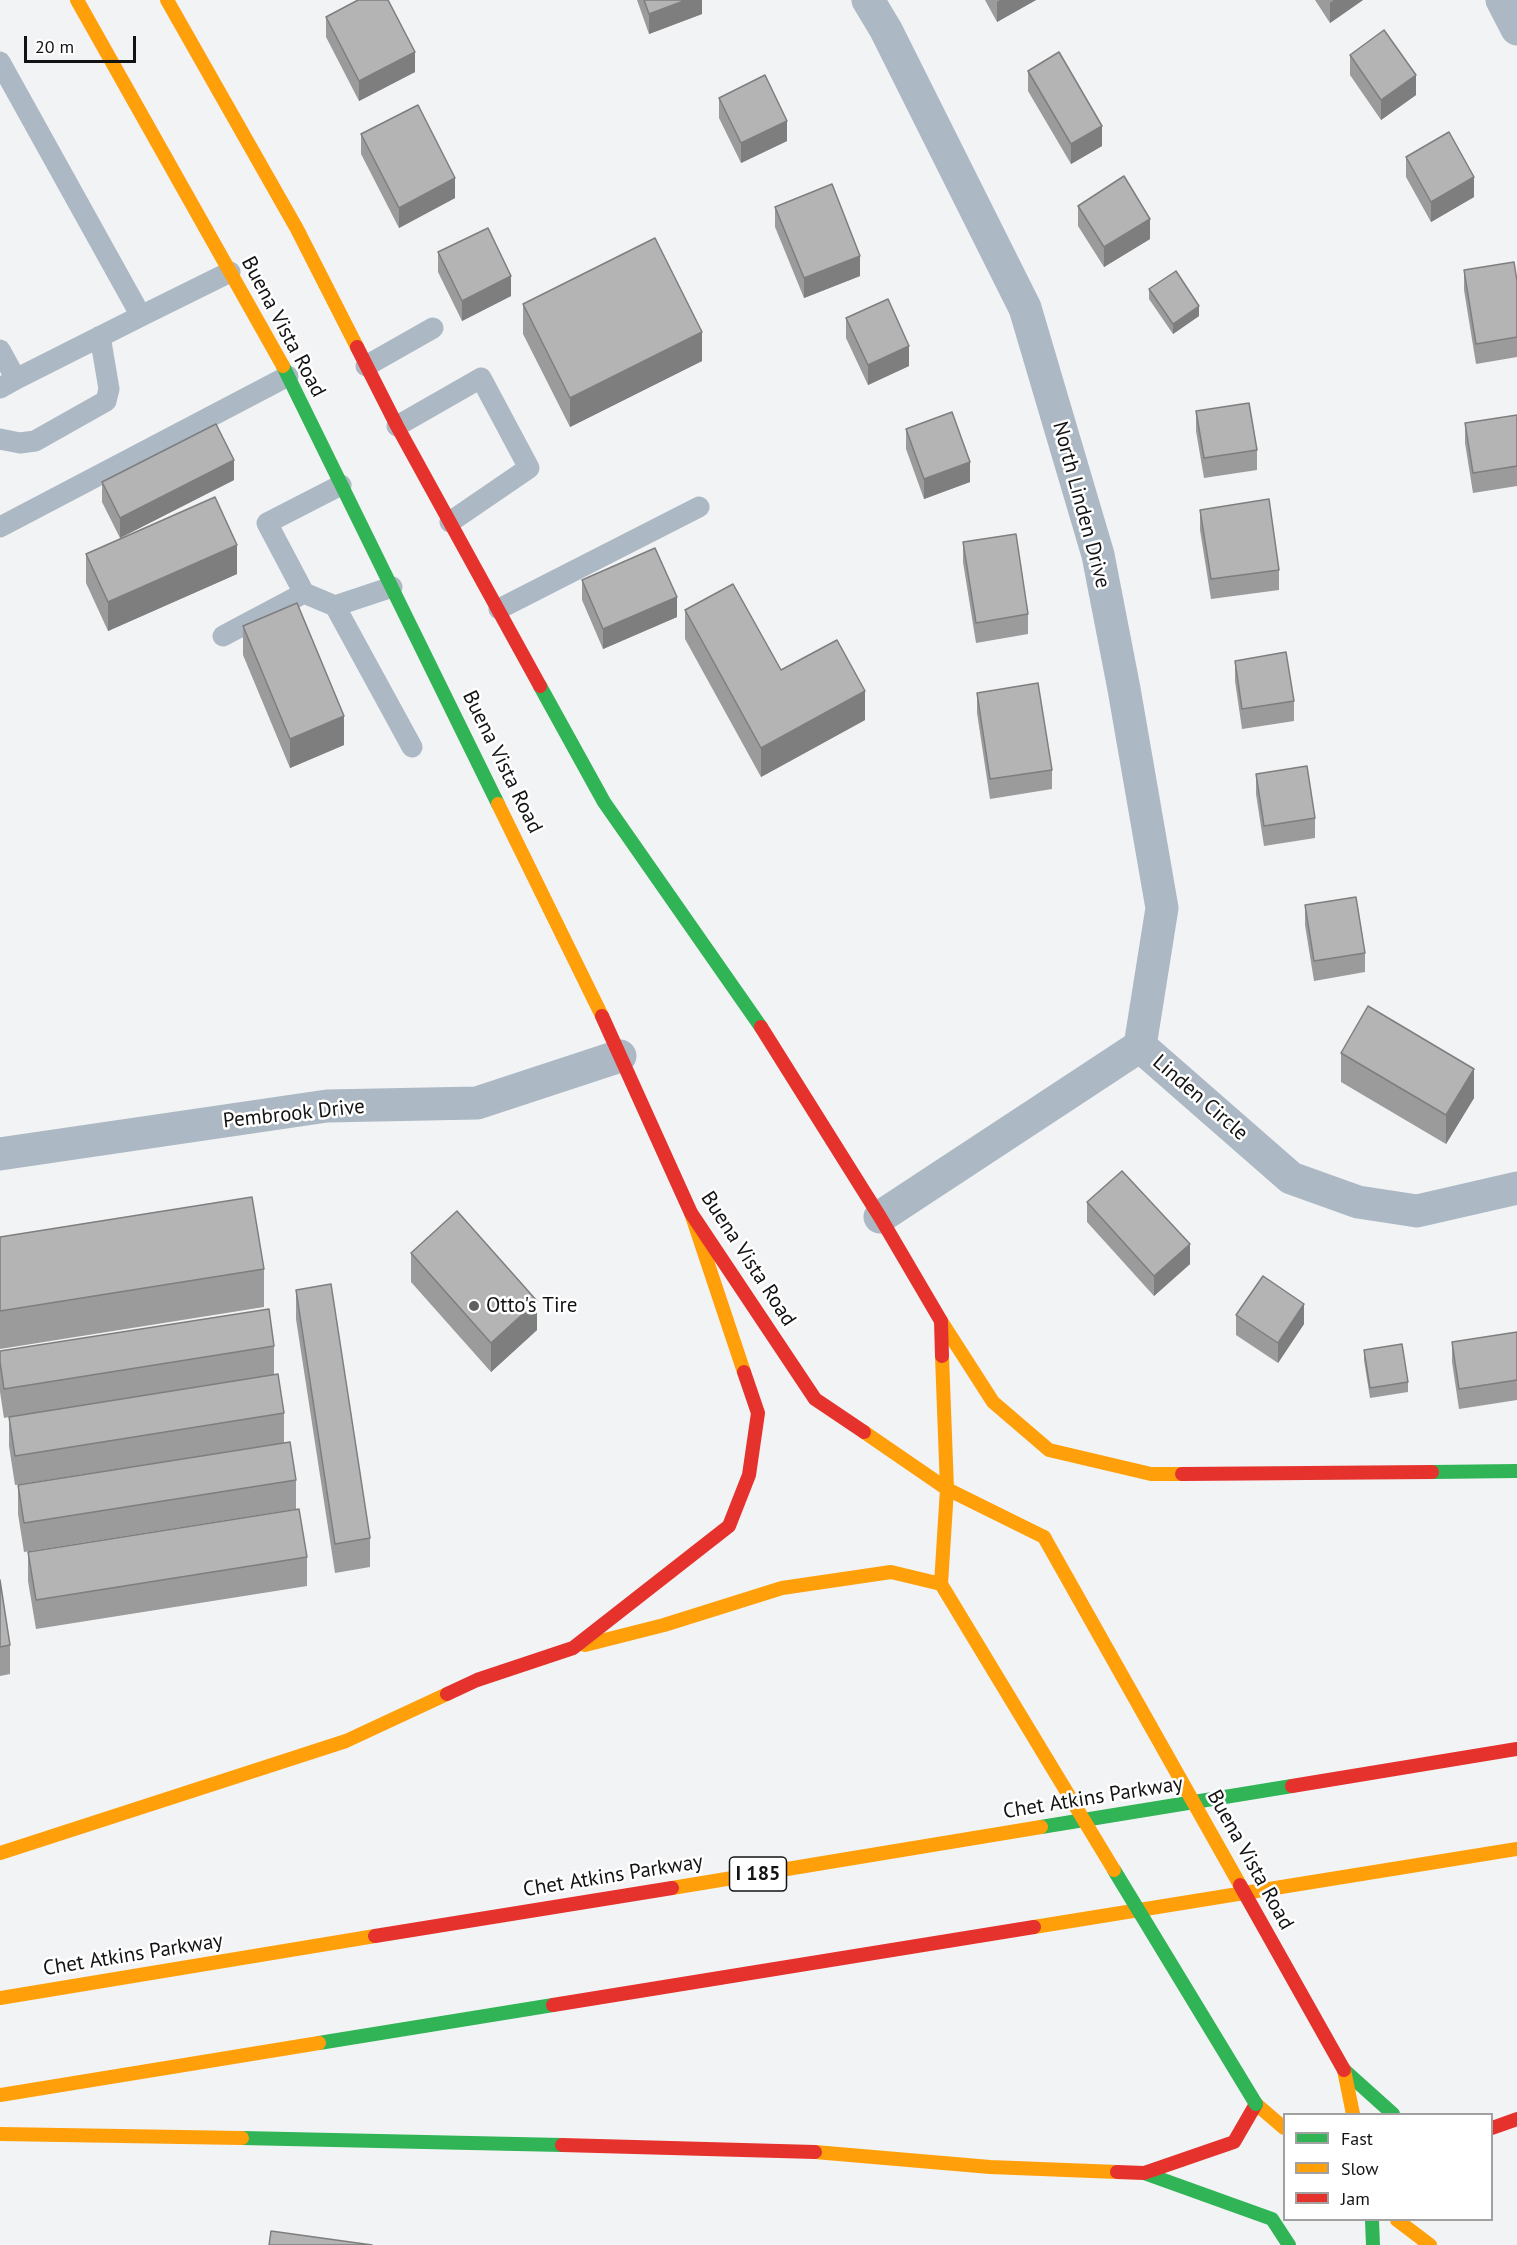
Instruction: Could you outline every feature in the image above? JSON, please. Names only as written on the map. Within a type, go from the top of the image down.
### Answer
[{"type":"main road","name":"Buena Vista Road","points":[[77,0],[288,376],[593,997],[691,1214],[815,1399],[947,1489],[1044,1537],[1344,2070],[1353,2113]]},
{"type":"main road","points":[[167,0],[297,229],[397,426],[604,802],[742,998],[880,1216],[940,1322],[993,1402],[1049,1450],[1151,1474],[1517,1471]]},
{"type":"main road","points":[[573,1648],[729,1526],[749,1475],[758,1413],[691,1214]]},
{"type":"main road","points":[[940,1322],[947,1489],[941,1584],[1256,2104],[1283,2127]]},
{"type":"main road","points":[[0,1853],[346,1741],[477,1680],[573,1648],[664,1624],[782,1588],[891,1572],[941,1584]]},
{"type":"main road","name":"Chet Atkins Parkway","points":[[0,1998],[1517,1749]]},
{"type":"main road","points":[[0,2095],[1517,1849]]},
{"type":"main road","points":[[1344,2070],[1391,2113]]},
{"type":"main road","points":[[1144,2173],[1234,2142],[1256,2104]]},
{"type":"main road","points":[[1493,2127],[1517,2119]]},
{"type":"main road","points":[[0,2134],[787,2150],[990,2167],[1144,2173],[1272,2219],[1290,2245]]},
{"type":"main road","points":[[1372,2221],[1373,2245]]},
{"type":"main road","points":[[1398,2221],[1430,2245]]},
{"type":"street","name":"North Linden Drive","points":[[868,0],[886,30],[1025,309],[1098,555],[1162,908],[1140,1046]]},
{"type":"street","points":[[1502,0],[1517,29]]},
{"type":"street","name":"Linden Circle","points":[[880,1216],[1140,1046],[1291,1178],[1358,1202],[1417,1211],[1517,1188]]},
{"type":"street","name":"Pembrook Drive","points":[[0,1154],[327,1107],[477,1103],[620,1056]]},
{"type":"lane","points":[[0,62],[141,316]]},
{"type":"lane","points":[[0,350],[8,383],[230,272]]},
{"type":"lane","points":[[366,366],[433,328]]},
{"type":"lane","points":[[0,439],[20,443],[35,441],[106,401],[109,389],[100,336]]},
{"type":"lane","points":[[0,526],[288,376]]},
{"type":"lane","points":[[397,426],[482,378],[529,468],[450,522]]},
{"type":"lane","points":[[341,485],[267,523],[304,592],[335,606],[412,747]]},
{"type":"lane","points":[[499,609],[699,507]]},
{"type":"lane","points":[[335,606],[392,587]]},
{"type":"lane","points":[[223,636],[304,592]]},
{"type":"building","points":[[358,0],[388,0],[415,52],[359,81],[326,17]]},
{"type":"building","points":[[644,0],[686,0],[649,14]]},
{"type":"building","points":[[1384,30],[1416,75],[1381,100],[1350,55]]},
{"type":"building","points":[[1059,52],[1102,126],[1071,144],[1028,71]]},
{"type":"building","points":[[765,75],[787,121],[741,143],[719,98]]},
{"type":"building","points":[[418,105],[455,178],[399,208],[361,134]]},
{"type":"building","points":[[1449,132],[1474,177],[1431,202],[1406,157]]},
{"type":"building","points":[[1124,176],[1150,219],[1104,247],[1078,206]]},
{"type":"building","points":[[832,184],[860,256],[804,278],[775,207]]},
{"type":"building","points":[[488,228],[511,276],[462,301],[438,252]]},
{"type":"building","points":[[655,238],[702,332],[570,398],[523,304]]},
{"type":"building","points":[[1514,262],[1517,281],[1517,337],[1476,344],[1464,270]]},
{"type":"building","points":[[1176,271],[1199,306],[1173,324],[1149,289]]},
{"type":"building","points":[[888,299],[909,346],[868,365],[846,318]]},
{"type":"building","points":[[1249,403],[1257,450],[1204,458],[1196,411]]},
{"type":"building","points":[[952,412],[970,462],[924,479],[906,429]]},
{"type":"building","points":[[1517,415],[1517,466],[1473,473],[1465,423]]},
{"type":"building","points":[[216,424],[234,460],[120,518],[102,482]]},
{"type":"building","points":[[215,497],[237,545],[108,602],[86,554]]},
{"type":"building","points":[[1269,499],[1279,570],[1211,579],[1200,510]]},
{"type":"building","points":[[1016,534],[1028,614],[976,623],[963,542]]},
{"type":"building","points":[[655,548],[677,597],[603,629],[582,580]]},
{"type":"building","points":[[733,584],[781,670],[837,640],[865,691],[761,748],[685,610]]},
{"type":"building","points":[[297,603],[344,716],[290,739],[243,626]]},
{"type":"building","points":[[1286,652],[1294,701],[1242,709],[1235,661]]},
{"type":"building","points":[[1038,683],[1052,770],[990,779],[977,693]]},
{"type":"building","points":[[1307,766],[1315,818],[1264,826],[1256,774]]},
{"type":"building","points":[[1356,897],[1365,953],[1314,961],[1305,905]]},
{"type":"building","points":[[1368,1006],[1474,1069],[1446,1115],[1341,1053]]},
{"type":"building","points":[[1122,1171],[1190,1244],[1154,1276],[1087,1202]]},
{"type":"building","points":[[252,1197],[264,1269],[0,1311],[0,1237]]},
{"type":"building","points":[[457,1211],[537,1301],[491,1343],[411,1253]]},
{"type":"building","points":[[1263,1276],[1304,1304],[1278,1343],[1236,1315]]},
{"type":"building","points":[[331,1284],[370,1538],[335,1544],[296,1290]]},
{"type":"building","points":[[269,1309],[274,1346],[4,1389],[0,1351]]},
{"type":"building","points":[[1517,1332],[1517,1380],[1459,1389],[1452,1342]]},
{"type":"building","points":[[1402,1344],[1408,1382],[1370,1388],[1364,1350]]},
{"type":"building","points":[[278,1374],[284,1413],[15,1456],[9,1417]]},
{"type":"building","points":[[290,1442],[296,1480],[24,1523],[18,1485]]},
{"type":"building","points":[[299,1509],[307,1557],[36,1600],[28,1552]]},
{"type":"building","points":[[0,1580],[10,1645],[0,1647]]},
{"type":"building","points":[[271,2231],[372,2245],[269,2245]]},
{"type":"traffic: fast","points":[[283,366],[498,804]]},
{"type":"traffic: fast","points":[[540,686],[604,802],[761,1027]]},
{"type":"traffic: fast","points":[[1432,1472],[1517,1471]]},
{"type":"traffic: fast","points":[[1041,1827],[1292,1786]]},
{"type":"traffic: fast","points":[[1114,1870],[1256,2104]]},
{"type":"traffic: fast","points":[[319,2043],[553,2005]]},
{"type":"traffic: fast","points":[[1344,2070],[1392,2113]]},
{"type":"traffic: fast","points":[[242,2138],[562,2145]]},
{"type":"traffic: fast","points":[[1144,2173],[1272,2219],[1289,2245]]},
{"type":"traffic: fast","points":[[1372,2221],[1373,2245]]},
{"type":"traffic: slow","points":[[77,0],[283,366]]},
{"type":"traffic: slow","points":[[167,0],[297,229],[357,347]]},
{"type":"traffic: slow","points":[[498,804],[602,1016]]},
{"type":"traffic: slow","points":[[691,1213],[744,1372]]},
{"type":"traffic: slow","points":[[941,1321],[993,1402],[1049,1450],[1151,1474],[1182,1474]]},
{"type":"traffic: slow","points":[[941,1584],[947,1489],[942,1356]]},
{"type":"traffic: slow","points":[[864,1432],[947,1489],[1044,1537]]},
{"type":"traffic: slow","points":[[1044,1537],[1240,1885]]},
{"type":"traffic: slow","points":[[585,1645],[664,1625],[782,1588],[891,1572],[941,1584]]},
{"type":"traffic: slow","points":[[941,1584],[1114,1870]]},
{"type":"traffic: slow","points":[[0,1853],[346,1741],[447,1694]]},
{"type":"traffic: slow","points":[[672,1888],[1041,1827]]},
{"type":"traffic: slow","points":[[1034,1927],[1517,1849]]},
{"type":"traffic: slow","points":[[0,1998],[375,1936]]},
{"type":"traffic: slow","points":[[0,2095],[319,2043]]},
{"type":"traffic: slow","points":[[1344,2070],[1353,2113]]},
{"type":"traffic: slow","points":[[1256,2104],[1283,2127]]},
{"type":"traffic: slow","points":[[0,2134],[242,2138]]},
{"type":"traffic: slow","points":[[815,2152],[990,2167],[1117,2172]]},
{"type":"traffic: slow","points":[[1398,2221],[1430,2245]]},
{"type":"traffic: jam","points":[[357,347],[397,426],[540,686]]},
{"type":"traffic: jam","points":[[602,1016],[691,1213],[815,1399],[864,1432]]},
{"type":"traffic: jam","points":[[761,1027],[880,1217],[941,1321],[942,1356]]},
{"type":"traffic: jam","points":[[447,1694],[477,1680],[573,1648],[729,1526],[749,1475],[758,1413],[744,1372]]},
{"type":"traffic: jam","points":[[1182,1474],[1432,1472]]},
{"type":"traffic: jam","points":[[1292,1786],[1517,1749]]},
{"type":"traffic: jam","points":[[1240,1885],[1344,2070]]},
{"type":"traffic: jam","points":[[375,1936],[672,1888]]},
{"type":"traffic: jam","points":[[553,2005],[1034,1927]]},
{"type":"traffic: jam","points":[[1117,2172],[1144,2173],[1234,2142],[1256,2104]]},
{"type":"traffic: jam","points":[[1493,2128],[1517,2119]]},
{"type":"traffic: jam","points":[[562,2145],[815,2152]]},
{"type":"place","name":"Otto's Tire","points":[[474,1306]]}]
